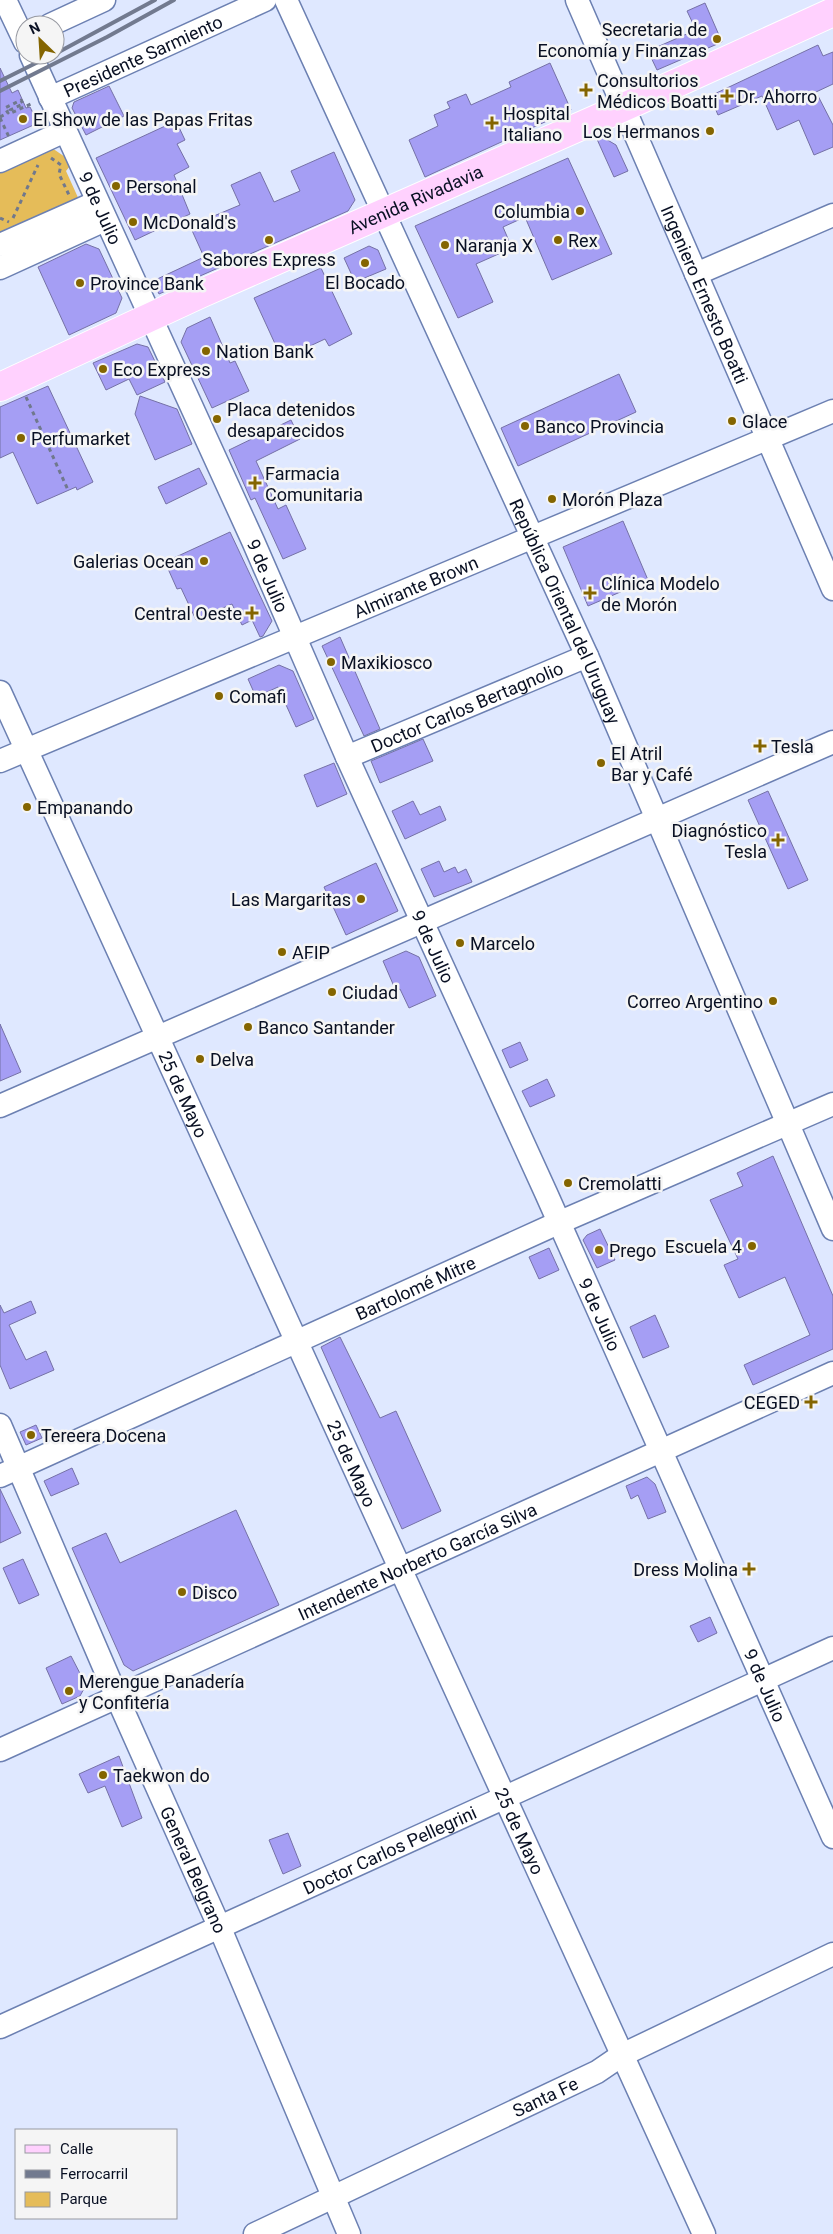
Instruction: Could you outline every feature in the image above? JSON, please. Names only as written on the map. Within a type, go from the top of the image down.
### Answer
[{"type":"main road","name":"Avenida Rivadavia","points":[[9,383],[151,316],[624,108],[833,12]]},
{"type":"street","points":[[0,3],[6,0]]},
{"type":"street","name":"9 de Julio","points":[[6,0],[15,19]]},
{"type":"street","points":[[65,18],[104,0]]},
{"type":"street","name":"Presidente Sarmiento","points":[[50,98],[265,0]]},
{"type":"street","name":"República Oriental del Uruguay","points":[[286,0],[386,213],[587,656],[833,1229]]},
{"type":"street","name":"Ingeniero Ernesto Boatti","points":[[577,0],[833,590]]},
{"type":"street","name":"9 de Julio","points":[[36,65],[296,638],[347,757],[558,1222],[833,1837]]},
{"type":"street","points":[[0,161],[65,131]]},
{"type":"street","points":[[4,236],[101,211]]},
{"type":"street","points":[[0,268],[101,211]]},
{"type":"street","points":[[696,274],[833,215]]},
{"type":"street","name":"Almirante Brown","points":[[0,761],[833,411]]},
{"type":"street","name":"Doctor Carlos Bertagnolio","points":[[347,757],[587,656]]},
{"type":"street","name":"25 de Mayo","points":[[0,692],[704,2234]]},
{"type":"street","points":[[0,1106],[833,742]]},
{"type":"street","name":"Bartolomé Mitre","points":[[9,1472],[558,1222],[788,1125],[833,1104]]},
{"type":"street","name":"Intendente Norberto García Silva","points":[[0,1750],[833,1373]]},
{"type":"street","name":"General Belgrano","points":[[0,1425],[9,1472],[116,1696],[219,1926],[349,2234]]},
{"type":"street","name":"Doctor Carlos Pellegrini","points":[[0,2027],[833,1648]]},
{"type":"street","name":"Santa Fe","points":[[255,2234],[597,2072],[622,2055],[833,1954]]},
{"type":"path","points":[[6,130],[0,117],[8,113],[5,108],[21,100],[22,104],[10,110],[11,113],[24,107]]},
{"type":"path","points":[[46,158],[51,157],[61,165],[59,174],[73,202]]},
{"type":"path","points":[[4,236],[40,160]]},
{"type":"path","points":[[9,383],[68,490]]},
{"type":"green space","points":[[52,148],[68,159],[70,166],[66,171],[80,202],[0,237],[0,171]]},
{"type":"building","points":[[705,3],[722,42],[657,70],[648,51],[696,30],[687,11]]},
{"type":"building","points":[[818,45],[823,56],[833,52],[833,84],[816,92],[833,125],[833,147],[814,155],[799,120],[777,130],[762,96],[718,115],[710,96]]},
{"type":"building","points":[[550,63],[571,110],[425,177],[409,140],[438,126],[434,115],[450,108],[447,102],[466,94],[471,105],[511,87],[509,82]]},
{"type":"building","points":[[0,68],[12,93],[18,90],[26,108],[30,107],[38,123],[0,140]]},
{"type":"building","points":[[109,86],[124,116],[86,135],[72,108],[74,102]]},
{"type":"building","points":[[176,121],[185,140],[177,144],[189,167],[174,175],[190,214],[135,240],[96,158]]},
{"type":"building","points":[[599,135],[616,145],[628,171],[614,177],[596,137]]},
{"type":"building","points":[[334,152],[355,200],[348,211],[159,294],[153,281],[204,257],[190,226],[240,205],[231,185],[260,172],[274,202],[300,191],[291,171]]},
{"type":"building","points":[[568,158],[612,254],[552,280],[525,217],[503,227],[512,248],[476,264],[493,302],[458,318],[415,226]]},
{"type":"building","name":"Province Bank","points":[[86,244],[99,249],[122,298],[116,313],[69,335],[38,267]]},
{"type":"building","name":"El Bocado","points":[[369,246],[378,250],[386,269],[355,282],[344,258]]},
{"type":"building","points":[[321,268],[352,334],[329,346],[325,339],[282,359],[254,298]]},
{"type":"building","points":[[210,317],[230,363],[235,361],[249,391],[212,408],[181,342],[187,328]]},
{"type":"building","points":[[137,344],[148,347],[165,382],[137,395],[129,379],[106,390],[93,363]]},
{"type":"building","points":[[619,374],[636,412],[518,466],[501,428]]},
{"type":"building","points":[[48,386],[93,482],[77,490],[76,487],[37,504],[13,452],[0,458],[0,407]]},
{"type":"building","points":[[140,396],[177,409],[192,444],[155,460],[135,414]]},
{"type":"building","points":[[291,420],[300,439],[256,461],[278,509],[286,505],[306,549],[283,559],[255,498],[251,500],[229,450]]},
{"type":"building","points":[[199,468],[207,484],[166,504],[158,487]]},
{"type":"building","points":[[623,521],[648,580],[588,606],[563,547]]},
{"type":"building","points":[[230,532],[272,621],[263,636],[260,637],[252,620],[242,625],[232,604],[196,620],[181,588],[177,589],[165,562]]},
{"type":"building","points":[[340,637],[380,729],[364,736],[322,646]]},
{"type":"building","points":[[279,665],[293,671],[314,719],[296,727],[278,687],[256,697],[248,679]]},
{"type":"building","points":[[423,739],[433,761],[380,783],[371,761]]},
{"type":"building","points":[[334,763],[347,794],[317,807],[304,775]]},
{"type":"building","name":"Diagnóstico Tesla","points":[[768,791],[808,880],[788,889],[748,800]]},
{"type":"building","points":[[413,801],[420,815],[440,806],[446,820],[405,839],[392,811]]},
{"type":"building","points":[[439,861],[444,872],[455,867],[458,873],[466,869],[472,882],[434,897],[421,869]]},
{"type":"building","name":"Las Margaritas","points":[[376,863],[398,911],[346,935],[324,887]]},
{"type":"building","points":[[406,951],[419,957],[436,996],[409,1008],[400,989],[396,991],[383,961]]},
{"type":"building","points":[[0,1024],[21,1072],[0,1081]]},
{"type":"building","points":[[520,1042],[528,1060],[510,1068],[502,1050]]},
{"type":"building","points":[[547,1079],[555,1096],[530,1107],[522,1091]]},
{"type":"building","points":[[773,1156],[833,1296],[833,1349],[753,1385],[744,1365],[810,1335],[785,1277],[739,1298],[724,1265],[738,1259],[710,1200],[743,1186],[737,1173]]},
{"type":"building","name":"Prego","points":[[600,1229],[615,1260],[597,1268],[583,1240],[587,1235]]},
{"type":"building","points":[[549,1248],[559,1270],[539,1279],[529,1257]]},
{"type":"building","points":[[31,1301],[36,1313],[9,1325],[26,1360],[46,1351],[54,1370],[10,1389],[0,1365],[0,1305],[4,1313]]},
{"type":"building","points":[[655,1315],[669,1347],[643,1358],[630,1327]]},
{"type":"building","points":[[340,1337],[380,1418],[396,1411],[441,1511],[402,1529],[321,1347]]},
{"type":"building","name":"Tereera Docena","points":[[36,1425],[42,1438],[26,1445],[20,1432]]},
{"type":"building","points":[[72,1468],[79,1484],[51,1496],[44,1481]]},
{"type":"building","points":[[647,1477],[655,1484],[666,1512],[648,1519],[638,1495],[631,1499],[626,1486]]},
{"type":"building","points":[[0,1489],[21,1533],[0,1543]]},
{"type":"building","name":"Disco","points":[[236,1510],[279,1605],[133,1671],[124,1665],[72,1548],[106,1533],[120,1563]]},
{"type":"building","points":[[23,1559],[39,1595],[19,1604],[3,1568]]},
{"type":"building","points":[[710,1617],[717,1633],[698,1642],[690,1626]]},
{"type":"building","points":[[71,1656],[86,1685],[80,1696],[62,1704],[46,1668]]},
{"type":"building","points":[[119,1756],[142,1818],[122,1827],[105,1786],[88,1793],[79,1774]]},
{"type":"building","points":[[288,1833],[301,1866],[283,1874],[269,1840]]},
{"type":"railway","points":[[65,49],[155,0]]},
{"type":"railway","points":[[0,91],[107,37],[174,0]]},
{"type":"railway","points":[[0,81],[32,65]]},
{"type":"place","name":"Secretaria de Economía y Finanzas","points":[[717,39]]},
{"type":"place","name":"Consultorios Médicos Boatti","points":[[586,90]]},
{"type":"place","name":"Dr. Ahorro","points":[[727,96]]},
{"type":"place","name":"El Show de las Papas Fritas","points":[[23,119]]},
{"type":"place","name":"Hospital Italiano","points":[[492,123]]},
{"type":"place","name":"Los Hermanos","points":[[710,131]]},
{"type":"place","name":"Personal","points":[[116,186]]},
{"type":"place","name":"Columbia","points":[[580,211]]},
{"type":"place","name":"McDonald's","points":[[133,222]]},
{"type":"place","name":"Sabores Express","points":[[269,240]]},
{"type":"place","name":"Rex","points":[[558,240]]},
{"type":"place","name":"Naranja X","points":[[445,245]]},
{"type":"place","name":"El Bocado","points":[[365,263]]},
{"type":"place","name":"Province Bank","points":[[80,283]]},
{"type":"place","name":"Nation Bank","points":[[206,351]]},
{"type":"place","name":"Eco Express","points":[[103,369]]},
{"type":"place","name":"Placa detenidos desaparecidos","points":[[217,419]]},
{"type":"place","name":"Glace","points":[[732,421]]},
{"type":"place","name":"Banco Provincia","points":[[525,426]]},
{"type":"place","name":"Perfumarket","points":[[21,438]]},
{"type":"place","name":"Farmacia Comunitaria","points":[[255,483]]},
{"type":"place","name":"Morón Plaza","points":[[552,499]]},
{"type":"place","name":"Galerias Ocean","points":[[204,561]]},
{"type":"place","name":"Clínica Modelo de Morón","points":[[590,593]]},
{"type":"place","name":"Central Oeste","points":[[252,613]]},
{"type":"place","name":"Maxikiosco","points":[[331,662]]},
{"type":"place","name":"Comafi","points":[[219,696]]},
{"type":"place","name":"Tesla","points":[[760,746]]},
{"type":"place","name":"El Atril Bar y Café","points":[[601,763]]},
{"type":"place","name":"Empanando","points":[[27,807]]},
{"type":"place","name":"Diagnóstico Tesla","points":[[778,840]]},
{"type":"place","name":"Las Margaritas","points":[[361,899]]},
{"type":"place","name":"Marcelo","points":[[460,943]]},
{"type":"place","name":"AFIP","points":[[282,952]]},
{"type":"place","name":"Ciudad","points":[[332,992]]},
{"type":"place","name":"Correo Argentino","points":[[773,1001]]},
{"type":"place","name":"Banco Santander","points":[[248,1027]]},
{"type":"place","name":"Delva","points":[[200,1059]]},
{"type":"place","name":"Cremolatti","points":[[568,1183]]},
{"type":"place","name":"Escuela 4","points":[[752,1246]]},
{"type":"place","name":"Prego","points":[[599,1250]]},
{"type":"place","name":"CEGED","points":[[811,1402]]},
{"type":"place","name":"Tereera Docena","points":[[31,1435]]},
{"type":"place","name":"Dress Molina","points":[[749,1569]]},
{"type":"place","name":"Disco","points":[[182,1592]]},
{"type":"place","name":"Merengue Panadería y Confitería","points":[[69,1691]]},
{"type":"place","name":"Taekwon do","points":[[103,1775]]}]
